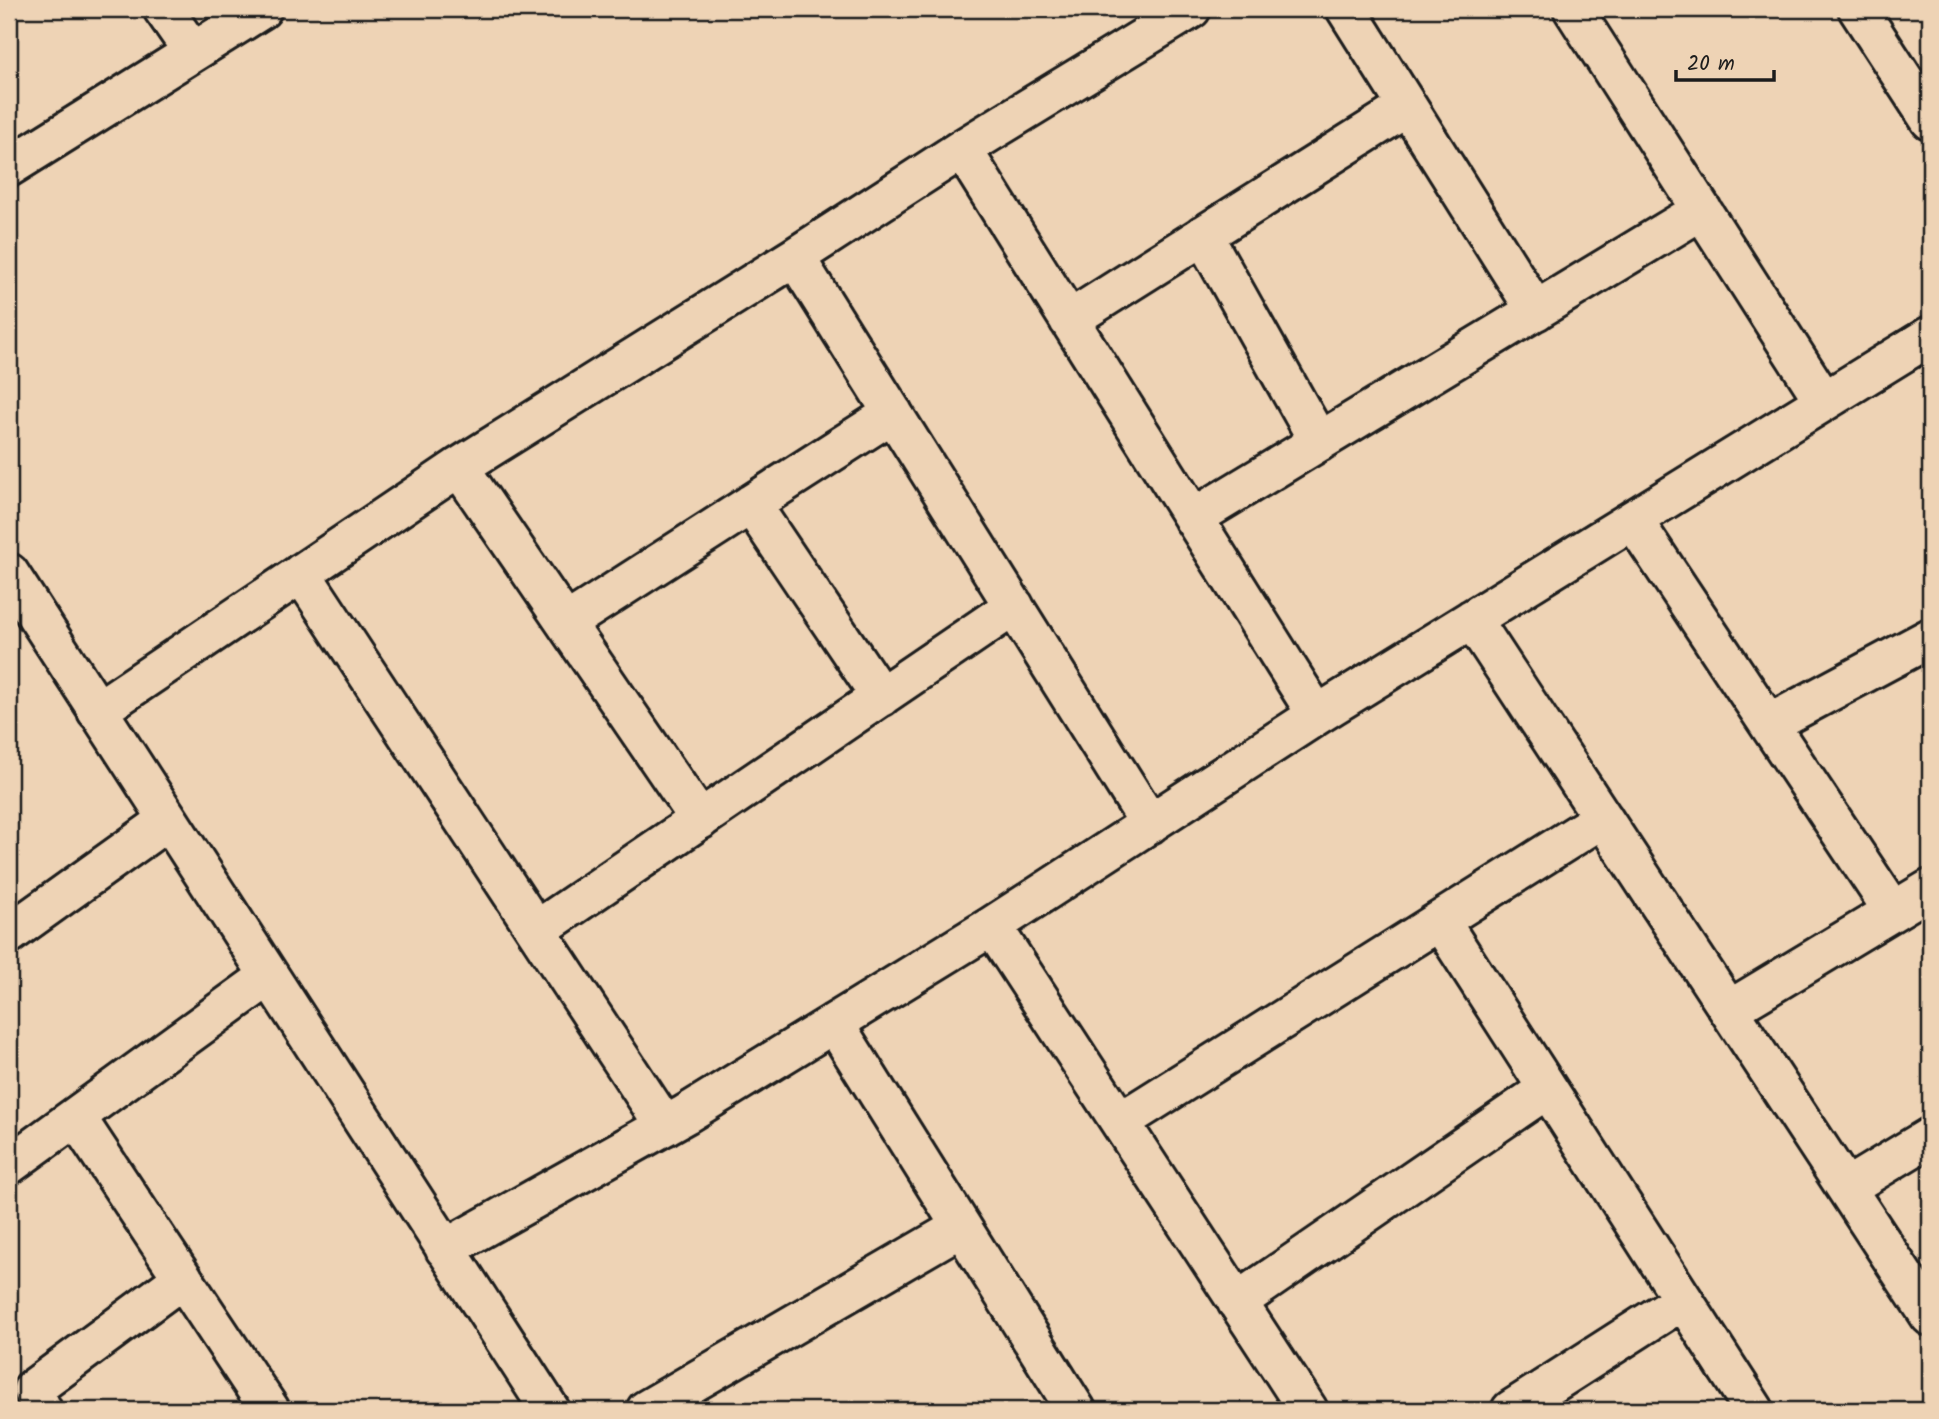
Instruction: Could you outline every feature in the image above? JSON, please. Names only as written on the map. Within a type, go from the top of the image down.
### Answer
[{"type":"street","points":[[163,9],[193,52]]},
{"type":"street","points":[[13,155],[193,52],[262,9]]},
{"type":"street","points":[[97,711],[459,467],[962,149],[1191,9]]},
{"type":"street","points":[[1346,9],[1536,311]]},
{"type":"street","points":[[1573,9],[1824,401]]},
{"type":"street","points":[[1858,9],[1930,120]]},
{"type":"street","points":[[1069,320],[1407,107]]},
{"type":"street","points":[[962,149],[1317,715]]},
{"type":"street","points":[[1193,519],[1702,210]]},
{"type":"street","points":[[1203,235],[1320,442]]},
{"type":"street","points":[[794,257],[1150,824]]},
{"type":"street","points":[[445,1249],[665,1126],[992,926],[1317,715],[1930,336]]},
{"type":"street","points":[[566,623],[893,413]]},
{"type":"street","points":[[459,467],[700,820]]},
{"type":"street","points":[[751,503],[881,697]]},
{"type":"street","points":[[1633,520],[1893,911]]},
{"type":"street","points":[[9,573],[550,1410]]},
{"type":"street","points":[[301,573],[665,1126]]},
{"type":"street","points":[[537,930],[1014,606]]},
{"type":"street","points":[[1472,619],[1930,1316]]},
{"type":"street","points":[[1769,724],[1930,638]]},
{"type":"street","points":[[1120,1122],[1603,818]]},
{"type":"street","points":[[9,934],[168,820]]},
{"type":"street","points":[[1729,1010],[1930,889]]},
{"type":"street","points":[[1440,921],[1754,1410]]},
{"type":"street","points":[[992,926],[1308,1410]]},
{"type":"street","points":[[9,1165],[269,976]]},
{"type":"street","points":[[834,1023],[1076,1410]]},
{"type":"street","points":[[1237,1302],[1547,1089]]},
{"type":"street","points":[[76,1117],[270,1410]]},
{"type":"street","points":[[1846,1188],[1930,1137]]},
{"type":"street","points":[[646,1410],[961,1227]]},
{"type":"street","points":[[28,1402],[183,1278]]},
{"type":"street","points":[[1511,1410],[1683,1300]]}]
